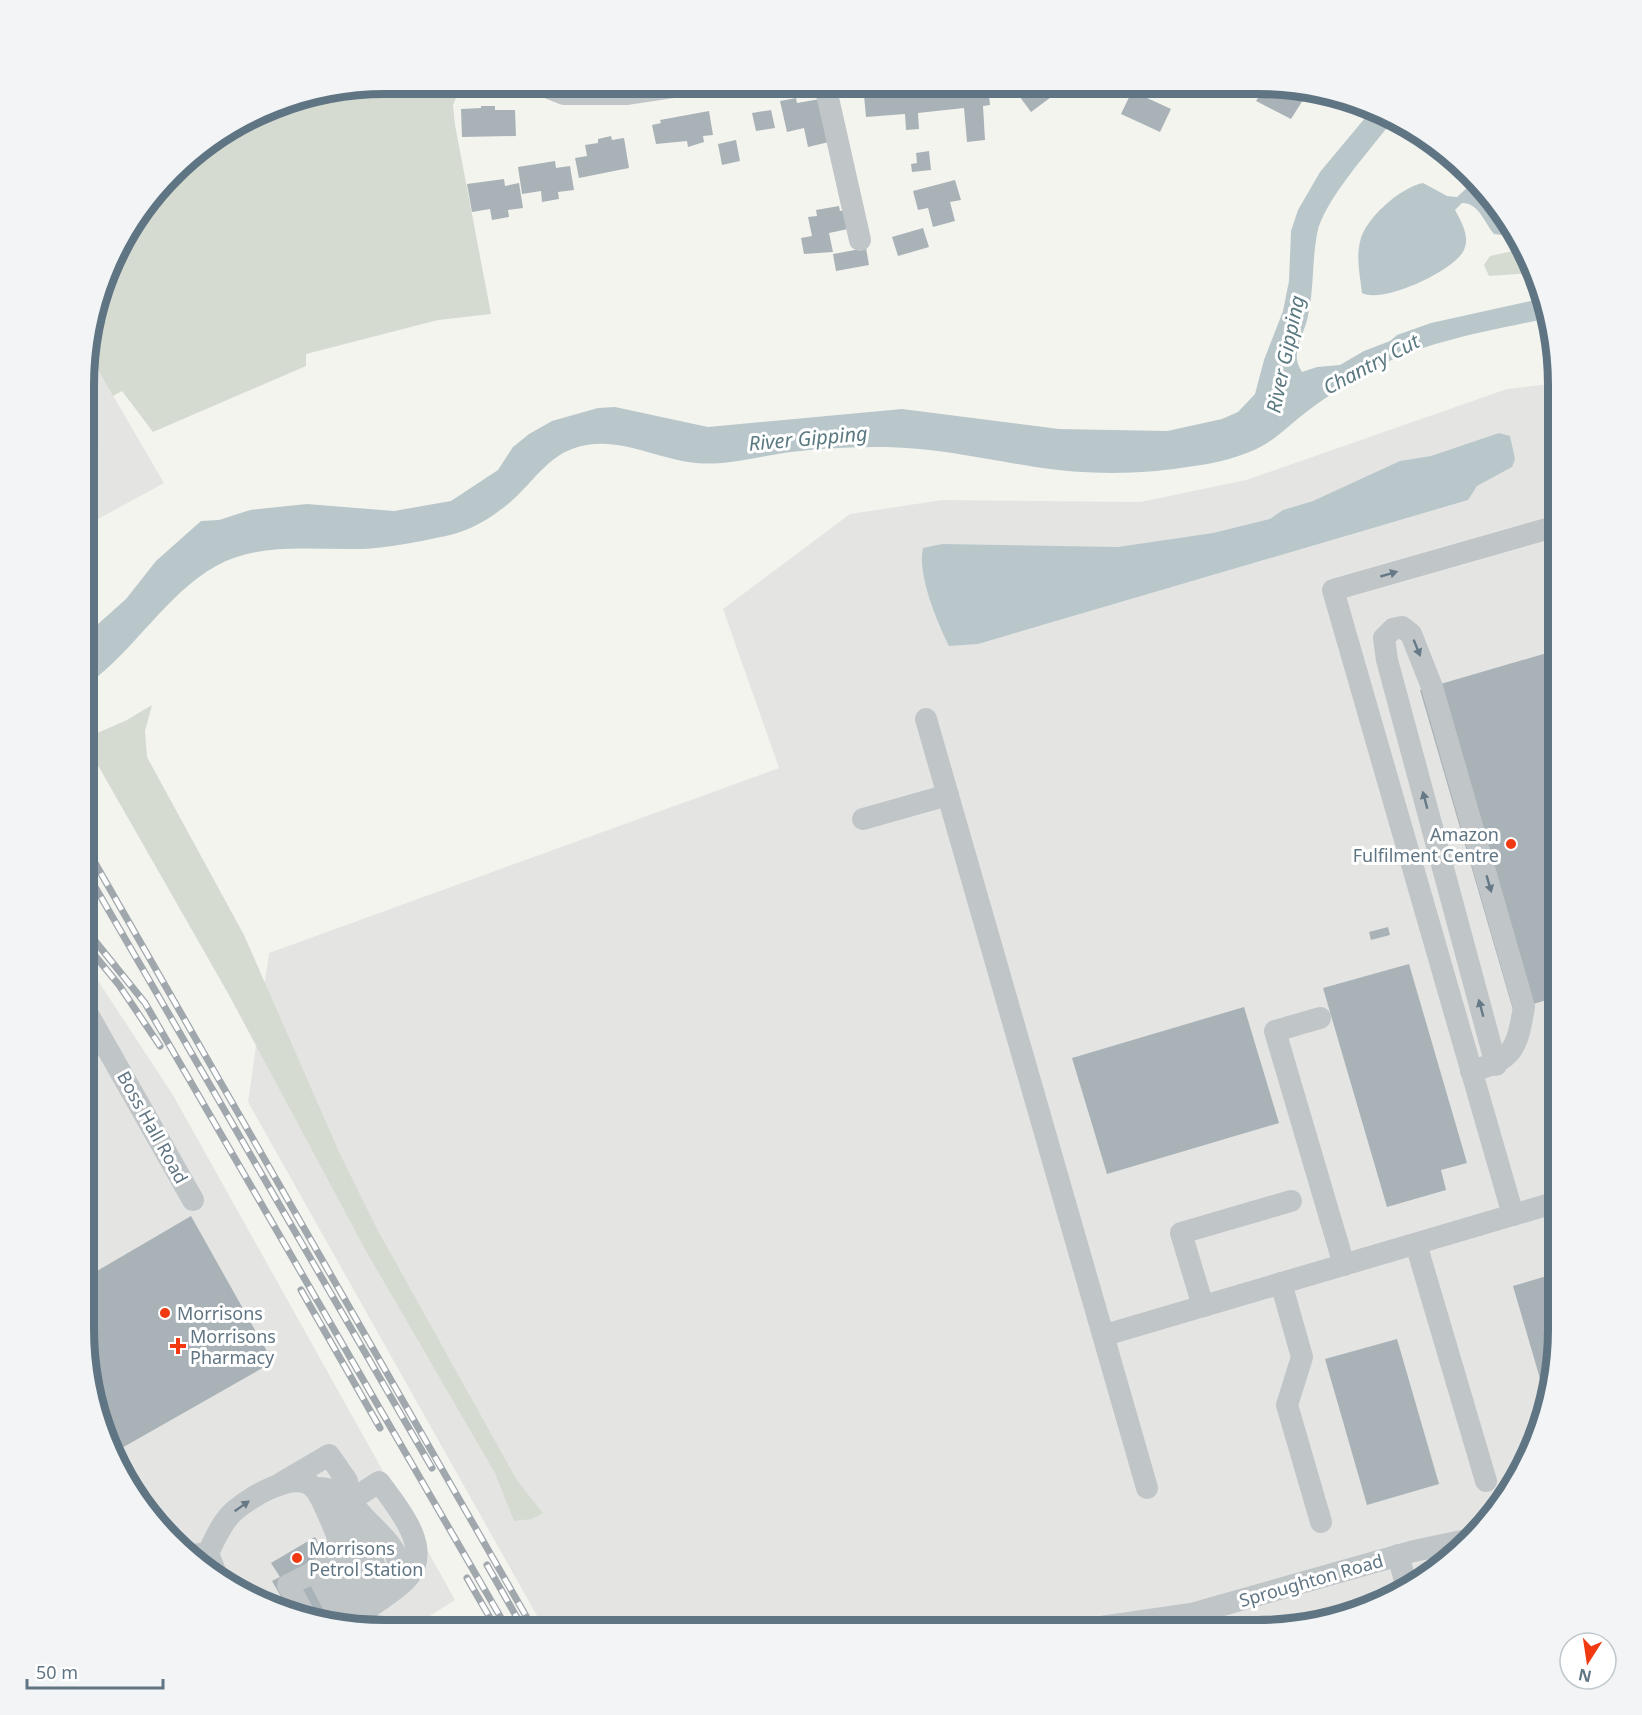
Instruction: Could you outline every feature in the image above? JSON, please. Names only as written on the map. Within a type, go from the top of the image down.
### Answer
[{"type":"street","points":[[564,94],[626,94]]},
{"type":"street","points":[[827,94],[860,240]]},
{"type":"street","points":[[1513,1215],[1333,590],[1548,529]]},
{"type":"street","points":[[1471,1071],[1496,1065],[1518,1043],[1524,1007],[1432,687],[1411,634],[1402,627],[1393,629],[1384,638],[1387,660],[1496,1065]]},
{"type":"street","points":[[926,719],[1105,1335],[1147,1488]]},
{"type":"street","points":[[863,819],[948,795]]},
{"type":"street","points":[[1320,1018],[1275,1031],[1344,1265]]},
{"type":"street","name":"Boss Hall Road","points":[[94,1029],[193,1200]]},
{"type":"street","points":[[1203,1306],[1182,1233],[1291,1201]]},
{"type":"street","points":[[1105,1335],[1548,1205]]},
{"type":"street","points":[[1416,1244],[1486,1481]]},
{"type":"street","points":[[1281,1283],[1302,1357],[1287,1405],[1321,1522]]},
{"type":"street","points":[[198,1552],[232,1513],[328,1455],[347,1480],[373,1561],[372,1607]]},
{"type":"street","points":[[283,1482],[302,1482],[324,1492],[338,1505],[357,1513]]},
{"type":"street","points":[[357,1513],[380,1482],[415,1540],[417,1565],[372,1607]]},
{"type":"street","points":[[314,1488],[331,1488],[357,1513]]},
{"type":"street","points":[[314,1488],[320,1564],[317,1612]]},
{"type":"street","name":"Sproughton Road","points":[[1192,1620],[1398,1555],[1454,1543]]},
{"type":"street","points":[[1398,1555],[1405,1580]]},
{"type":"street","points":[[320,1564],[368,1590],[372,1607]]},
{"type":"street","points":[[320,1564],[372,1607]]},
{"type":"street","points":[[301,1608],[288,1585],[320,1564]]},
{"type":"street","points":[[320,1564],[335,1616]]},
{"type":"shaded area","points":[[458,94],[453,105],[455,125],[491,314],[438,320],[306,354],[306,366],[153,432],[122,391],[113,396],[95,365],[100,328],[110,292],[124,257],[143,224],[167,193],[193,167],[240,133],[257,124],[310,104],[366,95]]},
{"type":"shaded area","points":[[1515,251],[1525,274],[1489,276],[1484,265],[1490,256]]},
{"type":"shaded area","points":[[95,365],[164,483],[94,521]]},
{"type":"shaded area","points":[[1548,384],[1548,1330],[1542,1387],[1532,1423],[1509,1475],[1487,1507],[1449,1548],[1402,1582],[1350,1605],[1295,1618],[1276,1620],[539,1620],[248,1102],[269,953],[779,768],[723,609],[850,514],[942,500],[1140,502],[1246,480],[1507,389]]},
{"type":"shaded area","points":[[152,705],[145,731],[147,757],[244,935],[340,1154],[376,1227],[518,1482],[543,1513],[532,1519],[514,1521],[495,1473],[366,1251],[229,995],[94,759],[94,734],[127,720]]},
{"type":"shaded area","points":[[94,975],[173,1095],[455,1600],[424,1620],[347,1618],[292,1605],[240,1582],[193,1548],[167,1522],[133,1475],[124,1458],[104,1405],[95,1349]]},
{"type":"water","points":[[1366,116],[1388,126],[1338,191],[1321,221],[1315,244],[1310,306],[1297,351],[1298,365],[1302,372],[1317,367],[1340,365],[1364,351],[1390,341],[1397,335],[1431,323],[1535,300],[1540,320],[1478,333],[1409,353],[1387,362],[1341,388],[1272,440],[1254,450],[1220,461],[1174,469],[1114,473],[1074,471],[942,452],[886,447],[814,450],[708,464],[680,461],[619,445],[588,445],[572,449],[557,457],[503,508],[487,519],[460,532],[379,548],[267,550],[233,558],[216,566],[181,592],[120,656],[94,679],[94,628],[126,599],[156,561],[201,521],[219,520],[250,510],[307,504],[394,511],[451,501],[498,470],[513,447],[529,434],[552,421],[598,408],[615,407],[708,427],[902,409],[1059,429],[1167,431],[1222,419],[1238,412],[1255,394],[1264,360],[1283,311],[1289,281],[1291,231],[1298,210],[1320,172]]},
{"type":"water","points":[[1423,183],[1447,196],[1457,197],[1468,187],[1487,208],[1506,236],[1494,234],[1473,206],[1462,203],[1455,210],[1464,230],[1466,245],[1458,258],[1433,276],[1401,290],[1372,295],[1362,293],[1358,254],[1360,242],[1368,224],[1385,205],[1404,191]]},
{"type":"water","points":[[1499,433],[1510,436],[1515,459],[1512,467],[1477,486],[1468,500],[978,644],[949,646],[925,584],[923,548],[942,544],[1118,547],[1213,533],[1270,519],[1283,510],[1313,501],[1400,461],[1431,456]]},
{"type":"building","points":[[989,94],[990,105],[983,106],[985,140],[967,142],[964,108],[918,113],[919,129],[906,130],[905,114],[866,117],[864,95]]},
{"type":"building","points":[[1018,94],[1055,94],[1031,112]]},
{"type":"building","points":[[1131,94],[1138,94],[1171,109],[1160,132],[1121,114]]},
{"type":"building","points":[[1260,94],[1295,97],[1303,100],[1291,119],[1256,101]]},
{"type":"building","points":[[796,98],[797,103],[820,99],[829,142],[808,147],[804,128],[787,132],[780,101]]},
{"type":"building","points":[[481,106],[495,106],[495,110],[515,110],[516,136],[462,137],[461,109],[481,108]]},
{"type":"building","points":[[771,110],[775,128],[756,131],[752,113]]},
{"type":"building","points":[[709,111],[713,135],[703,136],[704,142],[688,147],[687,141],[656,144],[652,125],[661,123],[660,120]]},
{"type":"building","points":[[611,136],[612,140],[624,138],[629,168],[579,178],[575,158],[587,156],[585,145],[598,143],[598,139]]},
{"type":"building","points":[[736,140],[740,161],[722,165],[718,144]]},
{"type":"building","points":[[929,151],[931,170],[912,172],[911,164],[917,163],[916,153]]},
{"type":"building","points":[[555,161],[556,168],[570,166],[574,190],[558,192],[559,199],[542,202],[541,191],[522,194],[518,167]]},
{"type":"building","points":[[504,179],[505,186],[519,183],[523,208],[508,210],[509,217],[492,220],[490,209],[472,212],[467,184]]},
{"type":"building","points":[[955,180],[961,200],[950,202],[955,221],[933,227],[928,208],[918,210],[913,191]]},
{"type":"building","points":[[839,206],[840,211],[845,210],[848,229],[829,233],[833,252],[804,254],[801,238],[812,236],[808,217],[817,216],[816,210]]},
{"type":"building","points":[[923,228],[929,247],[898,256],[892,237]]},
{"type":"building","points":[[866,248],[869,265],[836,271],[833,254]]},
{"type":"building","name":"Amazon Fulfilment Centre","points":[[1548,653],[1548,1000],[1513,1010],[1420,690]]},
{"type":"building","points":[[1388,927],[1390,935],[1371,940],[1369,932]]},
{"type":"building","points":[[1409,964],[1467,1163],[1441,1170],[1446,1190],[1387,1207],[1323,988]]},
{"type":"building","points":[[1244,1007],[1279,1123],[1107,1174],[1072,1058]]},
{"type":"building","name":"Morrisons","points":[[191,1216],[273,1362],[120,1449],[104,1405],[97,1368],[94,1330],[94,1273]]},
{"type":"building","points":[[1548,1276],[1547,1349],[1542,1386],[1513,1286]]},
{"type":"building","points":[[1397,1339],[1439,1484],[1367,1505],[1325,1359]]},
{"type":"building","points":[[315,1537],[324,1553],[333,1616],[284,1602],[272,1581],[280,1577],[271,1563]]},
{"type":"railway","points":[[94,861],[528,1620]]},
{"type":"railway","points":[[94,885],[432,1468]]},
{"type":"railway","points":[[94,940],[145,1003],[502,1620]]},
{"type":"railway","points":[[94,955],[119,985],[160,1046]]},
{"type":"railway","points":[[301,1290],[380,1428]]},
{"type":"railway","points":[[487,1565],[518,1620]]},
{"type":"railway","points":[[467,1578],[491,1620]]},
{"type":"place","name":"Amazon Fulfilment Centre","points":[[1511,844]]},
{"type":"place","name":"Morrisons","points":[[165,1313]]},
{"type":"place","name":"Morrisons Pharmacy","points":[[178,1346]]},
{"type":"place","name":"Morrisons Petrol Station","points":[[297,1558]]},
{"type":"water label","name":"River Gipping","points":[[1285,354]]},
{"type":"water label","name":"Chantry Cut","points":[[1371,364]]},
{"type":"water label","name":"River Gipping","points":[[808,438]]}]
